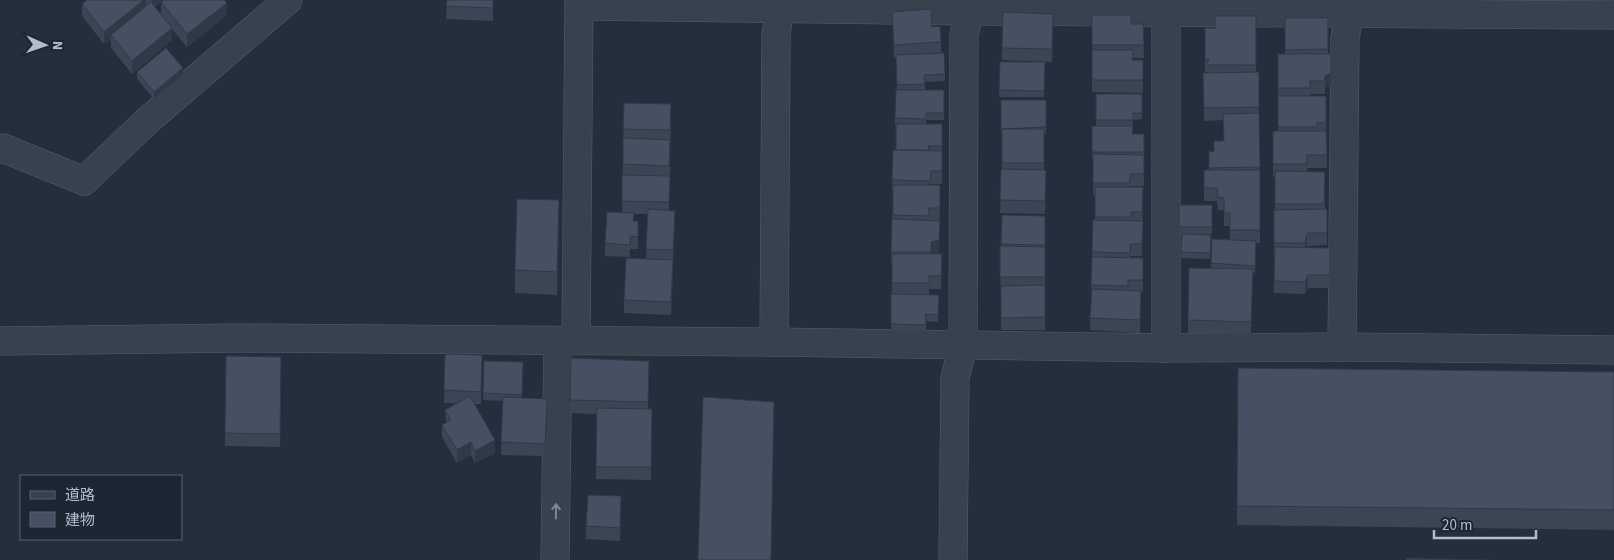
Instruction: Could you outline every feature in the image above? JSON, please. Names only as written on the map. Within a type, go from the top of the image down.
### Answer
[{"type":"street","points":[[0,149],[3,148],[84,181],[147,122],[288,0]]},
{"type":"street","points":[[555,560],[567,341],[579,3],[1547,7],[1614,15]]},
{"type":"street","points":[[774,342],[776,35],[780,4]]},
{"type":"street","points":[[952,560],[955,378],[963,345],[964,35],[971,5]]},
{"type":"street","points":[[1166,6],[1166,348]]},
{"type":"street","points":[[1342,347],[1345,38],[1351,6]]},
{"type":"street","points":[[0,341],[238,338],[774,342],[1166,348],[1342,347],[1614,350]]},
{"type":"building","points":[[87,0],[144,0],[104,32],[82,4]]},
{"type":"building","points":[[164,0],[224,0],[227,3],[187,34],[161,2]]},
{"type":"building","points":[[447,0],[493,0],[493,8],[446,6]]},
{"type":"building","points":[[151,2],[172,28],[132,61],[111,35]]},
{"type":"building","points":[[931,9],[932,27],[940,26],[941,42],[894,45],[892,12]]},
{"type":"building","points":[[1003,12],[1053,14],[1052,49],[1002,48]]},
{"type":"building","points":[[1092,15],[1131,15],[1131,24],[1143,24],[1144,45],[1092,45]]},
{"type":"building","points":[[1215,16],[1256,16],[1256,65],[1207,65],[1209,59],[1205,59],[1205,28],[1215,28]]},
{"type":"building","points":[[1285,18],[1328,18],[1328,49],[1285,50]]},
{"type":"building","points":[[166,48],[183,68],[154,92],[137,72]]},
{"type":"building","points":[[1092,50],[1133,50],[1132,60],[1143,60],[1143,80],[1092,80]]},
{"type":"building","points":[[944,53],[945,74],[924,75],[925,84],[897,85],[896,55]]},
{"type":"building","points":[[1278,54],[1331,54],[1331,73],[1325,76],[1325,81],[1310,81],[1310,88],[1278,88]]},
{"type":"building","points":[[1000,62],[1045,62],[1044,91],[999,90]]},
{"type":"building","points":[[1259,72],[1259,107],[1204,108],[1203,73]]},
{"type":"building","points":[[896,90],[944,90],[944,113],[926,113],[926,119],[895,118]]},
{"type":"building","points":[[1096,94],[1142,94],[1142,113],[1133,113],[1133,120],[1096,120]]},
{"type":"building","points":[[1278,96],[1326,96],[1326,123],[1317,122],[1317,127],[1278,127]]},
{"type":"building","points":[[1001,100],[1046,100],[1046,127],[1001,129]]},
{"type":"building","points":[[624,103],[671,104],[670,130],[623,129]]},
{"type":"building","points":[[1259,113],[1260,167],[1209,168],[1209,151],[1214,152],[1214,141],[1224,141],[1223,114]]},
{"type":"building","points":[[896,124],[942,124],[942,146],[928,146],[929,150],[896,150]]},
{"type":"building","points":[[1092,126],[1133,126],[1132,134],[1144,134],[1144,152],[1092,152]]},
{"type":"building","points":[[1002,129],[1044,129],[1044,163],[1002,163]]},
{"type":"building","points":[[1273,131],[1326,131],[1327,155],[1307,155],[1307,164],[1273,164]]},
{"type":"building","points":[[623,138],[670,140],[669,166],[623,164]]},
{"type":"building","points":[[893,150],[942,151],[942,171],[931,171],[930,181],[892,180]]},
{"type":"building","points":[[1093,154],[1144,155],[1144,174],[1130,174],[1130,183],[1093,183]]},
{"type":"building","points":[[1001,169],[1046,170],[1045,201],[1000,200]]},
{"type":"building","points":[[1204,170],[1260,170],[1260,230],[1230,230],[1230,213],[1224,213],[1224,198],[1218,197],[1217,188],[1204,188]]},
{"type":"building","points":[[1275,171],[1325,172],[1324,204],[1275,204]]},
{"type":"building","points":[[622,175],[670,176],[669,202],[622,201]]},
{"type":"building","points":[[893,185],[940,185],[940,208],[929,208],[929,216],[893,215]]},
{"type":"building","points":[[1095,187],[1143,187],[1142,212],[1131,212],[1131,217],[1095,217]]},
{"type":"building","points":[[517,199],[559,200],[557,272],[515,270]]},
{"type":"building","points":[[1179,205],[1212,205],[1212,227],[1179,227]]},
{"type":"building","points":[[648,209],[675,211],[673,250],[646,249]]},
{"type":"building","points":[[1327,209],[1327,233],[1307,233],[1305,243],[1274,243],[1274,210]]},
{"type":"building","points":[[607,212],[634,213],[633,221],[638,221],[638,237],[630,236],[630,245],[605,243]]},
{"type":"building","points":[[1002,215],[1045,216],[1045,245],[1001,244]]},
{"type":"building","points":[[892,219],[940,221],[939,240],[931,242],[931,252],[891,252]]},
{"type":"building","points":[[1093,220],[1143,221],[1142,244],[1130,244],[1130,253],[1092,252]]},
{"type":"building","points":[[1182,234],[1211,235],[1210,253],[1181,252]]},
{"type":"building","points":[[1212,239],[1256,241],[1255,266],[1211,263]]},
{"type":"building","points":[[1000,246],[1045,247],[1045,277],[1000,277]]},
{"type":"building","points":[[1275,247],[1330,248],[1330,275],[1308,275],[1305,282],[1274,281]]},
{"type":"building","points":[[892,254],[942,254],[941,276],[929,276],[929,283],[892,283]]},
{"type":"building","points":[[1092,257],[1143,258],[1143,280],[1128,280],[1128,286],[1091,285]]},
{"type":"building","points":[[626,258],[673,260],[671,302],[624,300]]},
{"type":"building","points":[[1189,268],[1253,269],[1251,322],[1188,320]]},
{"type":"building","points":[[1045,285],[1045,317],[1001,318],[1001,286]]},
{"type":"building","points":[[1092,289],[1141,291],[1140,320],[1090,318]]},
{"type":"building","points":[[891,294],[939,295],[938,315],[925,314],[926,325],[891,324]]},
{"type":"building","points":[[445,354],[482,355],[481,392],[444,390]]},
{"type":"building","points":[[226,356],[281,357],[280,434],[225,433]]},
{"type":"building","points":[[571,358],[649,361],[648,402],[570,400]]},
{"type":"building","points":[[484,361],[523,362],[522,395],[483,393]]},
{"type":"building","points":[[1238,368],[1614,372],[1614,510],[1237,506]]},
{"type":"building","points":[[470,396],[495,440],[475,451],[471,442],[457,450],[442,425],[451,420],[445,410]]},
{"type":"building","points":[[503,397],[547,399],[545,444],[501,442]]},
{"type":"building","points":[[703,397],[774,402],[771,560],[698,560]]},
{"type":"building","points":[[597,408],[652,409],[651,467],[596,467]]},
{"type":"building","points":[[588,495],[621,496],[620,528],[586,526]]},
{"type":"building","points":[[1406,558],[1491,560],[1406,560]]}]
